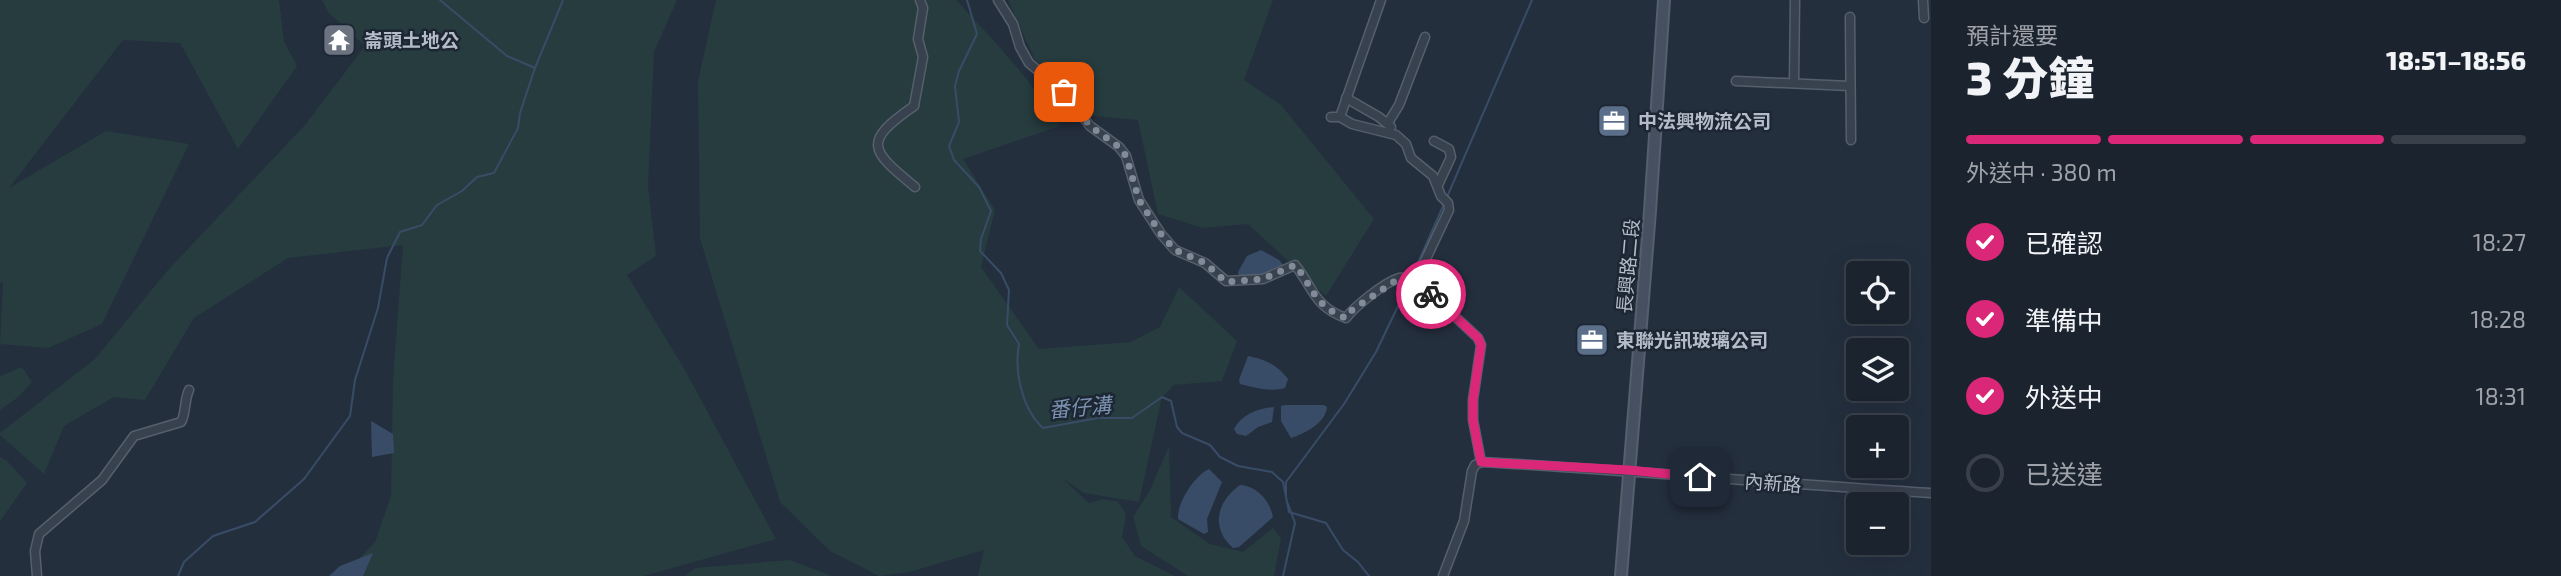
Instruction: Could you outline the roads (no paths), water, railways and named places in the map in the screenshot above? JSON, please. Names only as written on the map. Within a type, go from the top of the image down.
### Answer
[{"type":"street","points":[[915,187],[888,165],[878,152],[877,145],[885,128],[914,106],[923,57],[918,39],[923,8],[920,0]]},
{"type":"street","points":[[998,0],[1013,24],[1029,64],[1064,92],[1090,126],[1119,147],[1126,156],[1139,200],[1175,250],[1205,263],[1226,282],[1263,279],[1295,265],[1317,300],[1337,315],[1346,318],[1352,310],[1401,277],[1416,280],[1478,338],[1481,345],[1473,400],[1473,420],[1481,462],[1475,465],[1472,471],[1464,521],[1443,576]]},
{"type":"street","points":[[1381,0],[1346,98],[1336,117],[1352,124],[1392,133],[1406,144],[1411,158],[1433,176],[1441,196],[1448,203],[1449,210],[1416,280]]},
{"type":"street","name":"長興路二段","points":[[1620,576],[1650,211],[1664,0]]},
{"type":"street","points":[[1794,83],[1795,0]]},
{"type":"street","points":[[1923,0],[1924,18]]},
{"type":"street","points":[[1850,17],[1851,140]]},
{"type":"street","points":[[1388,124],[1399,105],[1425,37]]},
{"type":"street","points":[[1736,81],[1850,86]]},
{"type":"street","points":[[1346,98],[1388,124],[1392,133]]},
{"type":"street","points":[[1434,141],[1449,149],[1451,157],[1438,185]]},
{"type":"street","points":[[37,576],[35,546],[38,534],[102,480],[134,436],[181,422],[185,416],[184,402],[189,390]]},
{"type":"street","name":"內新路","points":[[1481,462],[1628,470],[1931,493]]},
{"type":"water","points":[[1261,250],[1284,266],[1263,274],[1239,278],[1238,272],[1247,256]]},
{"type":"water","points":[[1248,356],[1275,366],[1288,379],[1285,388],[1269,390],[1240,384]]},
{"type":"water","points":[[1281,406],[1327,407],[1318,423],[1291,438],[1281,421]]},
{"type":"water","points":[[1274,407],[1272,422],[1258,427],[1246,436],[1237,434],[1234,429],[1246,416],[1256,410]]},
{"type":"water","points":[[371,421],[393,434],[394,453],[372,457]]},
{"type":"water","points":[[1209,469],[1222,482],[1207,519],[1208,532],[1204,534],[1178,519],[1178,513],[1192,484]]},
{"type":"water","points":[[1240,485],[1252,488],[1262,495],[1273,517],[1239,547],[1233,548],[1221,532],[1219,515],[1226,499]]},
{"type":"water","points":[[373,553],[363,576],[329,576],[340,566]]},
{"type":"waterway","points":[[440,0],[507,56],[535,68]]},
{"type":"waterway","points":[[178,576],[184,562],[213,536],[255,522],[304,479],[350,416],[355,380],[378,308],[387,258],[400,232],[422,225],[437,205],[462,191],[477,177],[494,173],[518,128],[520,113],[535,68],[563,0]]},
{"type":"waterway","name":"番仔溝","points":[[967,0],[977,34],[959,71],[955,86],[959,122],[949,146],[954,160],[979,187],[991,211],[981,239],[980,251],[1001,273],[1009,290],[1007,325],[1019,344],[1021,389],[1036,420],[1043,428],[1098,418],[1132,418],[1162,397],[1171,401],[1177,427],[1182,433],[1210,445],[1220,457],[1238,466],[1272,472],[1283,482],[1289,512],[1326,523],[1343,550],[1358,562],[1369,576]]},
{"type":"waterway","points":[[1447,197],[1532,0]]},
{"type":"waterway","points":[[1412,276],[1444,204]]},
{"type":"waterway","points":[[1286,495],[1286,482],[1344,404],[1376,352],[1410,281]]},
{"type":"waterway","points":[[1283,576],[1295,523],[1288,504]]},
{"type":"place","name":"崙頭土地公","points":[[339,40]]},
{"type":"place","name":"中法興物流公司","points":[[1614,121]]},
{"type":"place","name":"東聯光訊玻璃公司","points":[[1592,340]]}]
